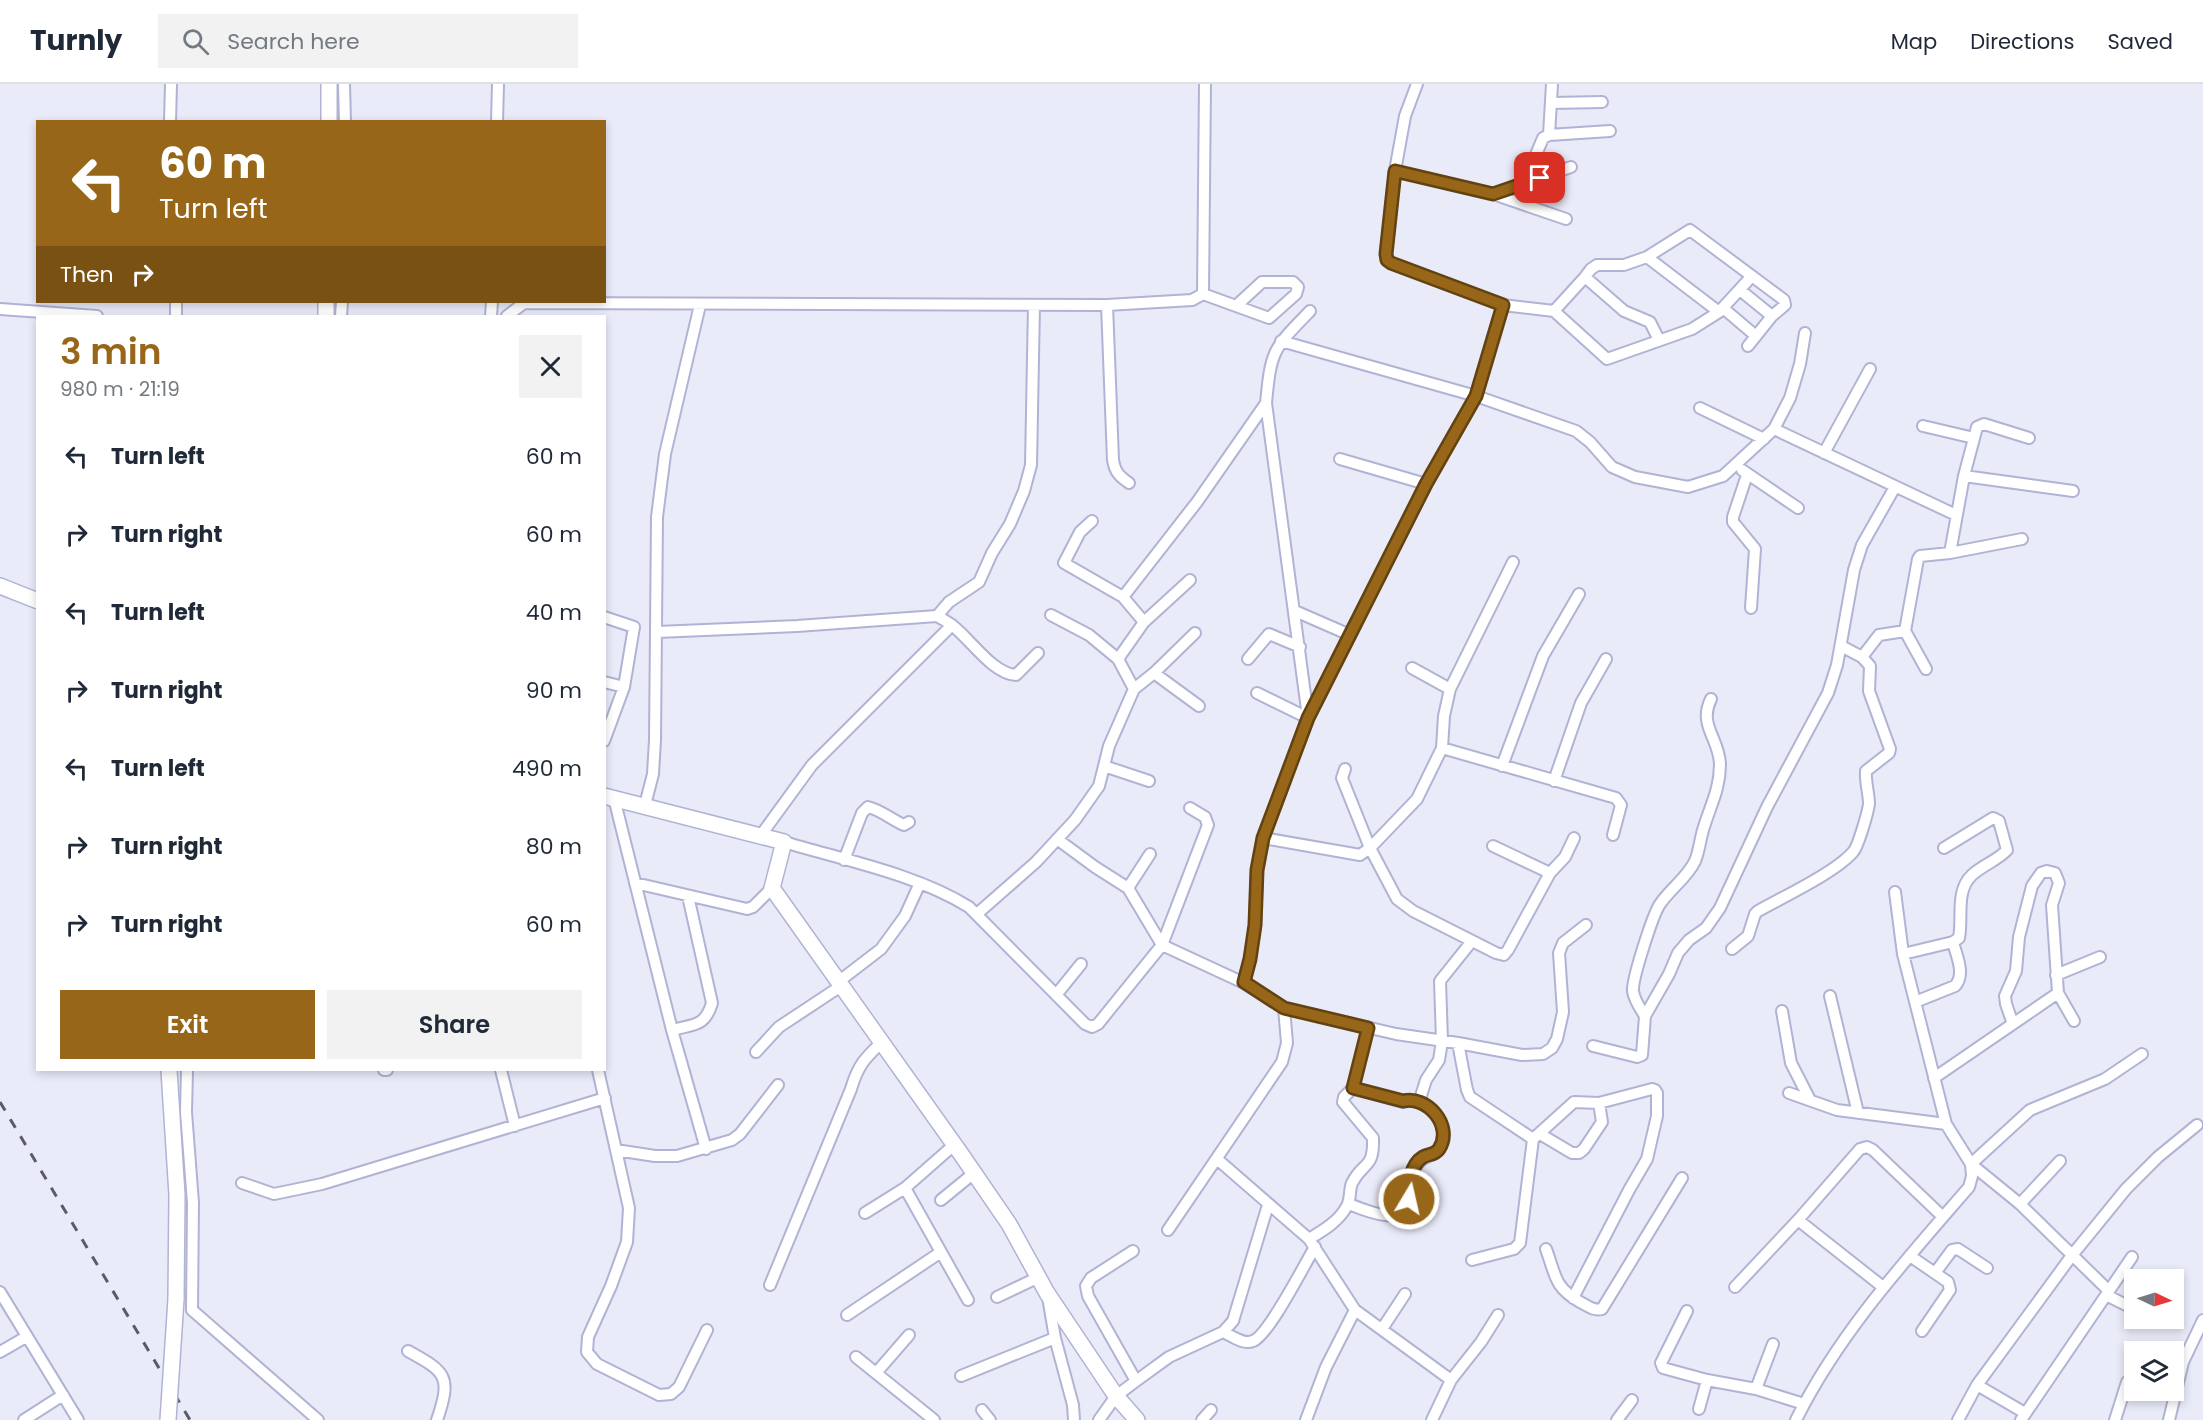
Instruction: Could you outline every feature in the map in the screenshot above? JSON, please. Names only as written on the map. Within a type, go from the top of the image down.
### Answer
[{"type":"main road","points":[[328,84],[329,120]]},
{"type":"main road","points":[[0,586],[36,601]]},
{"type":"main road","points":[[609,797],[784,842],[772,888],[1009,1224],[1047,1293],[1116,1396],[1137,1420]]},
{"type":"main road","points":[[168,1420],[176,1299],[179,1113],[169,1071]]},
{"type":"street","points":[[170,120],[171,84]]},
{"type":"street","points":[[344,84],[345,120]]},
{"type":"street","points":[[497,120],[498,84]]},
{"type":"street","points":[[1203,294],[1205,84]]},
{"type":"street","points":[[1417,84],[1405,116],[1395,171],[1386,254],[1387,260],[1391,263],[1503,305],[1554,311],[1607,359],[1692,329],[1721,310],[1752,276]]},
{"type":"street","points":[[1549,135],[1552,84]]},
{"type":"street","points":[[1551,103],[1602,102]]},
{"type":"street","points":[[1524,183],[1543,138],[1549,135],[1610,131]]},
{"type":"street","points":[[1493,194],[1571,167]]},
{"type":"street","points":[[1395,171],[1493,194],[1566,219]]},
{"type":"street","points":[[1554,311],[1586,277],[1591,268],[1597,265],[1624,265],[1647,257],[1690,230],[1784,300],[1785,306],[1772,316],[1748,346]]},
{"type":"street","points":[[1647,257],[1756,336]]},
{"type":"street","points":[[1586,277],[1624,311],[1650,322],[1659,340]]},
{"type":"street","points":[[581,303],[1107,305],[1192,300],[1203,294],[1236,306],[1269,318],[1296,294],[1298,287],[1293,282],[1262,282],[1236,306]]},
{"type":"street","points":[[1740,290],[1772,316]]},
{"type":"street","points":[[508,315],[521,303]]},
{"type":"street","points":[[645,805],[653,774],[655,740],[657,517],[665,454],[700,305]]},
{"type":"street","points":[[937,616],[949,602],[979,582],[992,553],[1010,524],[1024,491],[1031,465],[1034,305]]},
{"type":"street","points":[[1107,305],[1113,460],[1119,476],[1129,483]]},
{"type":"street","points":[[1244,982],[1255,925],[1257,870],[1263,838],[1308,718],[1426,484],[1476,396],[1503,305]]},
{"type":"street","points":[[0,309],[83,315]]},
{"type":"street","points":[[1308,718],[1266,403],[1270,366],[1274,353],[1281,341],[1310,311]]},
{"type":"street","points":[[1281,341],[1476,396],[1576,431],[1590,442],[1612,467],[1635,477],[1688,487],[1723,476],[1774,429],[1790,398],[1800,364],[1805,333]]},
{"type":"street","points":[[1824,453],[1870,369]]},
{"type":"street","points":[[1123,597],[1197,502],[1266,403]]},
{"type":"street","points":[[1700,408],[1764,439]]},
{"type":"street","points":[[1950,553],[1964,476],[1977,427],[1980,424],[2029,438]]},
{"type":"street","points":[[1923,426],[1974,438]]},
{"type":"street","points":[[1774,429],[1956,516]]},
{"type":"street","points":[[1340,459],[1426,484]]},
{"type":"street","points":[[1736,463],[1747,475],[1798,508]]},
{"type":"street","points":[[1747,475],[1733,522],[1755,549],[1751,608]]},
{"type":"street","points":[[1964,476],[2073,491]]},
{"type":"street","points":[[1593,1046],[1637,1057],[1642,1055],[1645,1016],[1678,953],[1689,940],[1706,928],[1720,908],[1767,807],[1828,693],[1837,665],[1854,570],[1862,545],[1895,487]]},
{"type":"street","points":[[1092,521],[1080,532],[1064,563],[1123,597],[1144,622]]},
{"type":"street","points":[[1926,669],[1905,631],[1918,559],[1924,554],[1950,553],[2022,539]]},
{"type":"street","points":[[1263,838],[1356,856],[1370,848],[1417,799],[1442,748],[1444,716],[1450,689],[1513,562]]},
{"type":"street","points":[[1118,659],[1144,622],[1190,580]]},
{"type":"street","points":[[1502,766],[1543,656],[1579,594]]},
{"type":"street","points":[[1295,610],[1350,635]]},
{"type":"street","points":[[1051,615],[1089,635],[1118,659],[1134,689]]},
{"type":"street","points":[[657,632],[797,626],[937,616],[952,625],[997,669],[1011,675],[1016,675],[1021,671],[1038,653]]},
{"type":"street","points":[[606,618],[634,627],[624,687],[606,736]]},
{"type":"street","points":[[761,835],[812,765],[952,625]]},
{"type":"street","points":[[1862,657],[1880,635],[1905,631]]},
{"type":"street","points":[[978,913],[1035,862],[1075,820],[1099,786],[1109,746],[1134,689],[1195,633]]},
{"type":"street","points":[[1248,659],[1269,634],[1300,647]]},
{"type":"street","points":[[1732,949],[1748,936],[1758,911],[1842,863],[1860,842],[1861,827],[1869,803],[1866,771],[1889,753],[1890,748],[1869,691],[1870,666],[1862,657],[1841,646]]},
{"type":"street","points":[[1554,781],[1581,703],[1606,659]]},
{"type":"street","points":[[1412,668],[1450,689]]},
{"type":"street","points":[[1154,673],[1199,706]]},
{"type":"street","points":[[606,682],[624,687]]},
{"type":"street","points":[[1257,693],[1308,718]]},
{"type":"street","points":[[1645,1016],[1637,1003],[1633,990],[1648,935],[1660,904],[1681,882],[1695,860],[1707,816],[1715,802],[1719,786],[1719,749],[1707,726],[1706,717],[1707,708],[1712,699]]},
{"type":"street","points":[[1442,748],[1619,800],[1621,805],[1613,835]]},
{"type":"street","points":[[1104,766],[1149,781]]},
{"type":"street","points":[[1345,769],[1342,778],[1370,848],[1397,899],[1413,911],[1503,955],[1550,873],[1565,857],[1574,838]]},
{"type":"street","points":[[609,797],[706,1149]]},
{"type":"street","points":[[844,860],[862,813],[868,807],[904,825],[909,822]]},
{"type":"street","points":[[784,842],[920,883],[948,894],[978,913],[1085,1024],[1092,1026],[1098,1024],[1162,945],[1208,825],[1205,817],[1190,808]]},
{"type":"street","points":[[1903,954],[1953,942],[1959,938],[1961,894],[1965,884],[1972,875],[2004,853],[2007,850],[2007,844],[1999,821],[1993,818],[1944,848]]},
{"type":"street","points":[[1057,839],[1128,888],[1162,945],[1244,982],[1284,1008],[1368,1028],[1522,1055],[1544,1054],[1552,1048],[1557,1039],[1563,1012],[1559,953],[1563,943],[1586,925]]},
{"type":"street","points":[[1493,846],[1550,873]]},
{"type":"street","points":[[1128,888],[1150,854]]},
{"type":"street","points":[[2013,1024],[2006,1004],[2006,996],[2016,971],[2019,937],[2032,886],[2041,873],[2047,872],[2055,873],[2059,883],[2052,905],[2058,993],[2074,1021]]},
{"type":"street","points":[[756,1052],[779,1027],[839,984],[881,949],[905,916],[920,883]]},
{"type":"street","points":[[634,884],[747,909],[753,908],[772,888]]},
{"type":"street","points":[[1895,892],[1903,954],[1946,1124],[1971,1164],[2020,1204],[2073,1254],[2108,1293],[2124,1303]]},
{"type":"street","points":[[672,1030],[703,1021],[709,1014],[712,1003],[688,896]]},
{"type":"street","points":[[1419,1102],[1426,1080],[1439,1060],[1442,1041],[1440,981],[1472,941]]},
{"type":"street","points":[[1915,1002],[1955,986],[1959,981],[1961,973],[1953,942]]},
{"type":"street","points":[[2056,975],[2100,957]]},
{"type":"street","points":[[1056,995],[1082,964]]},
{"type":"street","points":[[1934,1078],[2058,993]]},
{"type":"street","points":[[1830,996],[1858,1113]]},
{"type":"street","points":[[1168,1230],[1282,1062],[1287,1043],[1284,1008]]},
{"type":"street","points":[[1782,1011],[1791,1063],[1810,1100]]},
{"type":"street","points":[[1223,1332],[1245,1343],[1255,1341],[1270,1324],[1312,1243],[1330,1227],[1349,1204],[1353,1180],[1371,1160],[1372,1138],[1344,1102],[1344,1097],[1353,1088],[1368,1028]]},
{"type":"street","points":[[770,1285],[851,1089],[856,1071],[882,1042]]},
{"type":"street","points":[[1458,1043],[1470,1097],[1536,1136],[1572,1153],[1579,1153],[1584,1149],[1602,1122],[1599,1103]]},
{"type":"street","points":[[1971,1164],[2030,1110],[2105,1079],[2142,1054]]},
{"type":"street","points":[[187,1071],[179,1113],[193,1203],[192,1310],[318,1420]]},
{"type":"street","points":[[501,1071],[515,1126]]},
{"type":"street","points":[[598,1071],[629,1208],[627,1242],[611,1286],[588,1337],[587,1352],[597,1364],[659,1395],[671,1394],[679,1387],[707,1330]]},
{"type":"street","points":[[616,1150],[655,1156],[677,1156],[732,1140],[740,1134],[778,1085]]},
{"type":"street","points":[[1349,1204],[1373,1214],[1396,1215],[1403,1211],[1409,1199],[1409,1181],[1418,1162],[1424,1157],[1433,1155],[1440,1147],[1442,1133],[1441,1120],[1432,1109],[1419,1102],[1403,1101],[1353,1088]]},
{"type":"street","points":[[1472,1260],[1514,1249],[1520,1243],[1536,1136],[1574,1102],[1599,1103],[1652,1089],[1657,1093],[1657,1116],[1647,1159],[1573,1298]]},
{"type":"street","points":[[1789,1093],[1837,1110],[1946,1124]]},
{"type":"street","points":[[242,1183],[264,1191],[282,1194],[322,1184],[605,1098]]},
{"type":"street","points":[[1958,1420],[1977,1385],[2073,1254],[2126,1189],[2158,1157],[2197,1125]]},
{"type":"street","points":[[865,1213],[905,1188],[954,1145]]},
{"type":"street","points":[[1735,1287],[1860,1149],[1867,1147],[1873,1150],[1943,1217]]},
{"type":"street","points":[[1217,1159],[1312,1243],[1355,1310],[1451,1380]]},
{"type":"street","points":[[2020,1204],[2060,1161]]},
{"type":"street","points":[[1796,1420],[1842,1342],[1883,1287],[1969,1187],[1972,1176],[1971,1164]]},
{"type":"street","points":[[941,1200],[974,1173]]},
{"type":"street","points":[[1545,1249],[1560,1287],[1591,1309],[1602,1309],[1682,1178]]},
{"type":"street","points":[[905,1188],[968,1300]]},
{"type":"street","points":[[1099,1420],[1116,1396],[1136,1381],[1169,1357],[1223,1332],[1233,1321],[1268,1205]]},
{"type":"street","points":[[1798,1220],[1883,1287]]},
{"type":"street","points":[[1935,1273],[1952,1250],[1958,1249],[1987,1268]]},
{"type":"street","points":[[1133,1251],[1091,1278],[1086,1286],[1088,1296],[1136,1381]]},
{"type":"street","points":[[846,1315],[942,1252]]},
{"type":"street","points":[[1910,1256],[1948,1282],[1950,1290],[1922,1331]]},
{"type":"street","points":[[1977,1385],[2023,1417],[2132,1257]]},
{"type":"street","points":[[997,1298],[1039,1277]]},
{"type":"street","points":[[0,1292],[78,1420]]},
{"type":"street","points":[[1047,1293],[1055,1338],[1073,1405],[1074,1420]]},
{"type":"street","points":[[1382,1329],[1405,1294]]},
{"type":"street","points":[[1308,1419],[1326,1366],[1355,1310]]},
{"type":"street","points":[[1687,1311],[1661,1363],[1663,1368],[1707,1380],[1756,1389],[1804,1404]]},
{"type":"street","points":[[1432,1420],[1451,1380],[1481,1342],[1498,1315]]},
{"type":"street","points":[[2169,1420],[2183,1362],[2203,1320]]},
{"type":"street","points":[[876,1373],[909,1335]]},
{"type":"street","points":[[0,1352],[26,1337]]},
{"type":"street","points":[[961,1376],[1055,1338]]},
{"type":"street","points":[[1756,1389],[1773,1344]]},
{"type":"street","points":[[408,1351],[437,1367],[442,1374],[444,1401],[437,1420]]},
{"type":"street","points":[[856,1357],[934,1420]]},
{"type":"street","points":[[1699,1409],[1707,1380]]},
{"type":"street","points":[[2115,1420],[2124,1392]]},
{"type":"street","points":[[24,1420],[63,1395]]},
{"type":"street","points":[[1617,1420],[1632,1400]]},
{"type":"street","points":[[982,1410],[990,1420]]},
{"type":"street","points":[[1202,1420],[1211,1410]]},
{"type":"railway","points":[[0,1102],[190,1420]]},
{"type":"route","points":[[1409,1199],[1409,1181],[1418,1162],[1424,1157],[1433,1155],[1440,1147],[1441,1120],[1432,1109],[1419,1102],[1403,1101],[1353,1088],[1368,1028],[1284,1008],[1244,982],[1255,925],[1257,870],[1263,838],[1308,718],[1426,484],[1476,396],[1503,305],[1387,260],[1395,171],[1493,194],[1540,178]]}]
